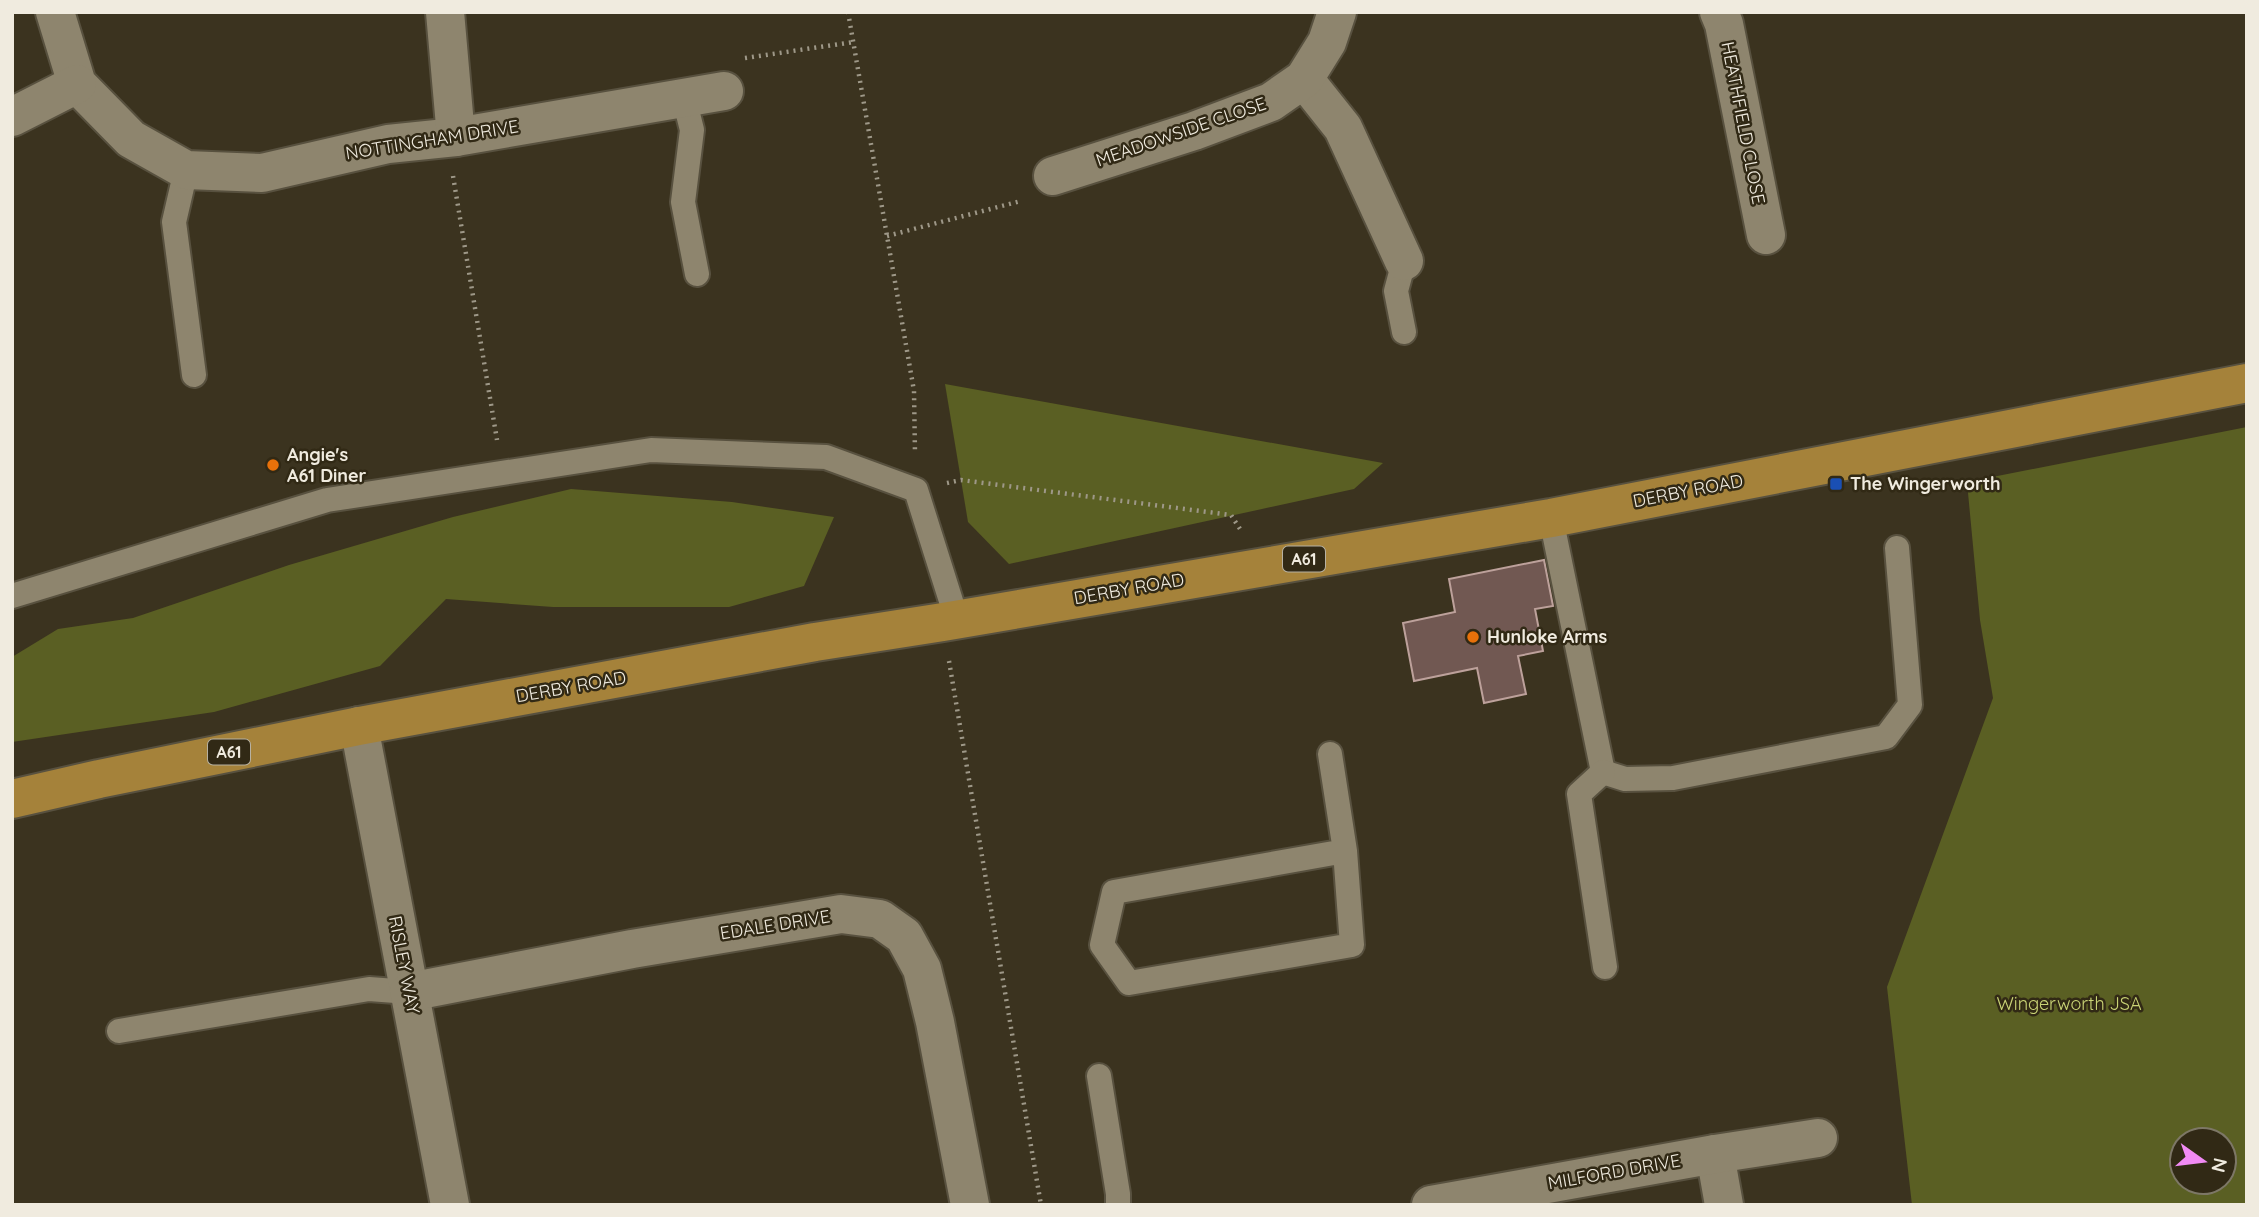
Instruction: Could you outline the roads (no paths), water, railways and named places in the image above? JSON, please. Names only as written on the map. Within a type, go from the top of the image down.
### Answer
[{"type":"highway","name":"DERBY ROAD","points":[[12,799],[359,726],[815,642],[1551,517],[2247,383]]},
{"type":"street","name":"NOTTINGHAM DRIVE","points":[[55,12],[77,84],[131,139],[186,170],[262,173],[388,144],[451,138],[724,90]]},
{"type":"street","points":[[445,12],[451,138]]},
{"type":"street","name":"MEADOWSIDE CLOSE","points":[[1054,176],[1194,131],[1271,102],[1304,79],[1327,42],[1337,12]]},
{"type":"street","name":"HEATHFIELD CLOSE","points":[[1719,12],[1724,24],[1766,235]]},
{"type":"street","points":[[1304,79],[1343,128],[1404,261]]},
{"type":"street","points":[[12,117],[77,84]]},
{"type":"street","name":"RISLEY WAY","points":[[359,726],[450,1205]]},
{"type":"street","name":"EDALE DRIVE","points":[[409,992],[632,949],[841,914],[880,919],[904,936],[922,969],[935,1022],[970,1205]]},
{"type":"street","name":"MILFORD DRIVE","points":[[1431,1205],[1818,1138]]},
{"type":"street","points":[[1715,1154],[1724,1205]]},
{"type":"lane","points":[[684,98],[692,131],[683,202],[697,274]]},
{"type":"lane","points":[[186,170],[174,222],[194,375]]},
{"type":"lane","points":[[1404,261],[1396,291],[1404,332]]},
{"type":"lane","points":[[12,596],[327,500],[652,450],[826,457],[916,490],[950,621]]},
{"type":"lane","points":[[1551,517],[1603,772]]},
{"type":"lane","points":[[1603,772],[1625,779],[1673,778],[1886,737],[1910,705],[1897,548]]},
{"type":"lane","points":[[1330,754],[1345,851],[1352,945],[1129,983],[1102,945],[1114,892],[1345,851]]},
{"type":"lane","points":[[1603,772],[1579,794],[1605,967]]},
{"type":"lane","points":[[119,1031],[369,989],[409,992]]},
{"type":"lane","points":[[1100,1076],[1118,1205]]},
{"type":"place","name":"Angie's A61 Diner","points":[[273,465]]},
{"type":"place","name":"The Wingerworth","points":[[1836,484]]},
{"type":"place","name":"Hunloke Arms","points":[[1473,637]]},
{"type":"park label","name":"Wingerworth JSA","points":[[2069,1004]]}]
